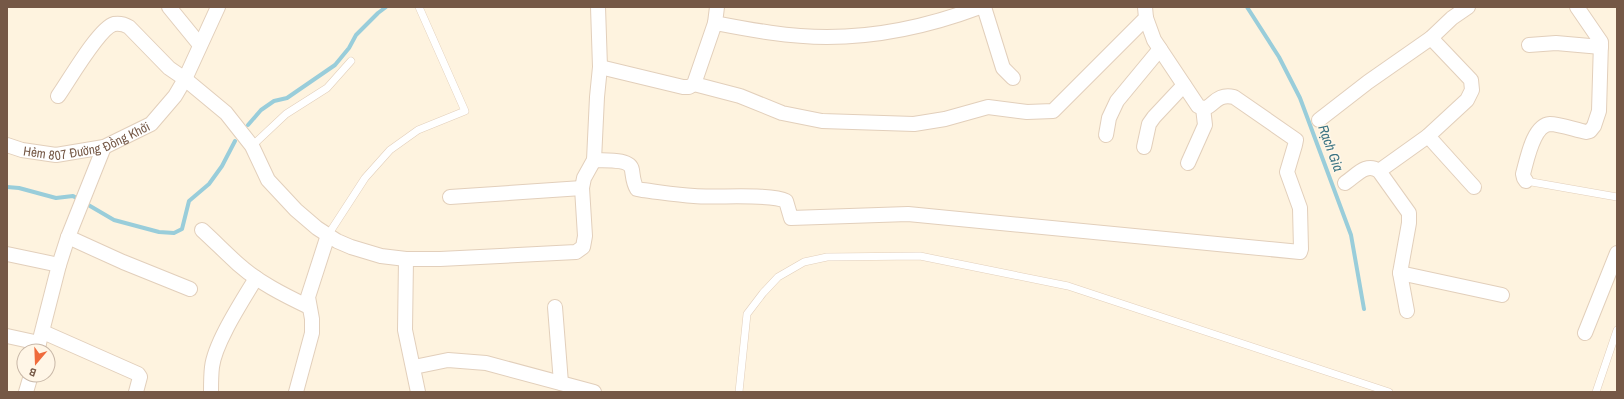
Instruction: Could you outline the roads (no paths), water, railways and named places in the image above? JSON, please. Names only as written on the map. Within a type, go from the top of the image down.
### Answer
[{"type":"street","points":[[169,7],[200,46]]},
{"type":"street","name":"Hẻm 807 Đường Đồng Khởi","points":[[7,145],[22,150],[56,155],[104,147],[151,124],[175,96],[185,79],[218,7]]},
{"type":"street","points":[[58,96],[103,31],[113,24],[122,23],[129,27],[169,68],[185,79],[226,113],[252,146],[268,180],[296,210],[317,228],[337,241],[381,256],[406,259],[440,259],[576,252],[583,247],[585,236],[582,188],[584,178],[594,160],[600,67],[598,7]]},
{"type":"street","points":[[600,67],[683,87],[689,87],[694,84],[714,23],[717,7]]},
{"type":"street","points":[[714,23],[765,32],[827,37],[892,32],[961,10],[980,7]]},
{"type":"street","points":[[984,7],[1003,68],[1013,78]]},
{"type":"street","points":[[1319,120],[1368,82],[1431,38],[1452,18],[1468,7]]},
{"type":"street","points":[[1526,181],[1523,174],[1534,138],[1541,128],[1550,124],[1586,132],[1590,131],[1594,126],[1599,111],[1602,42],[1577,7]]},
{"type":"street","points":[[594,160],[625,162],[630,164],[632,167],[634,185],[637,189],[693,196],[769,197],[786,201],[792,218],[908,214],[1300,252],[1300,208],[1287,172],[1296,145],[1296,140],[1234,97],[1228,95],[1219,97],[1208,108],[1198,106],[1154,40],[1145,13],[1053,111],[1027,112],[988,107],[945,119],[914,124],[822,121],[782,113],[740,96],[694,84]]},
{"type":"street","points":[[1379,171],[1428,136],[1467,100],[1472,90],[1471,80],[1431,38]]},
{"type":"street","points":[[1529,45],[1556,43],[1601,47]]},
{"type":"street","points":[[1106,135],[1109,118],[1117,101],[1160,49]]},
{"type":"street","points":[[1144,147],[1149,124],[1154,116],[1184,85]]},
{"type":"street","points":[[1188,163],[1205,125],[1203,108]]},
{"type":"street","points":[[1428,136],[1474,187]]},
{"type":"street","points":[[40,342],[59,265],[68,237],[104,147]]},
{"type":"street","points":[[1346,183],[1367,167],[1373,167],[1379,171],[1409,213],[1409,223],[1400,273],[1407,311]]},
{"type":"street","points":[[450,197],[582,188]]},
{"type":"street","points":[[202,230],[239,265],[256,278],[290,298],[309,307]]},
{"type":"street","points":[[296,392],[312,333],[312,319],[308,297],[310,287],[328,235]]},
{"type":"street","points":[[68,237],[123,262],[190,288]]},
{"type":"street","points":[[1585,333],[1617,253]]},
{"type":"street","points":[[7,254],[59,265]]},
{"type":"street","points":[[406,259],[405,330],[414,367],[418,392]]},
{"type":"street","points":[[1400,273],[1502,295]]},
{"type":"street","points":[[211,392],[212,367],[215,353],[256,278]]},
{"type":"street","points":[[555,307],[560,383]]},
{"type":"street","points":[[7,336],[40,342],[138,374],[140,378],[136,392]]},
{"type":"street","points":[[414,367],[448,360],[472,361],[486,363],[594,392]]},
{"type":"lane","points":[[328,235],[365,178],[390,150],[418,130],[465,111],[419,7]]},
{"type":"lane","points":[[252,146],[286,114],[327,88],[351,61]]},
{"type":"lane","points":[[1526,181],[1617,197]]},
{"type":"lane","points":[[740,392],[747,314],[762,293],[778,277],[804,262],[827,257],[920,256],[1068,286],[1389,392]]},
{"type":"lane","points":[[1596,392],[1617,330]]},
{"type":"waterway","points":[[248,125],[261,110],[274,101],[287,98],[335,65],[349,48],[356,35],[386,7]]},
{"type":"waterway","name":"Rạch Gia","points":[[1247,7],[1279,57],[1300,98],[1351,235],[1364,309]]},
{"type":"waterway","points":[[7,187],[19,188],[56,198],[73,196],[114,220],[159,232],[174,233],[182,229],[189,201],[209,184],[222,166],[235,141]]}]
